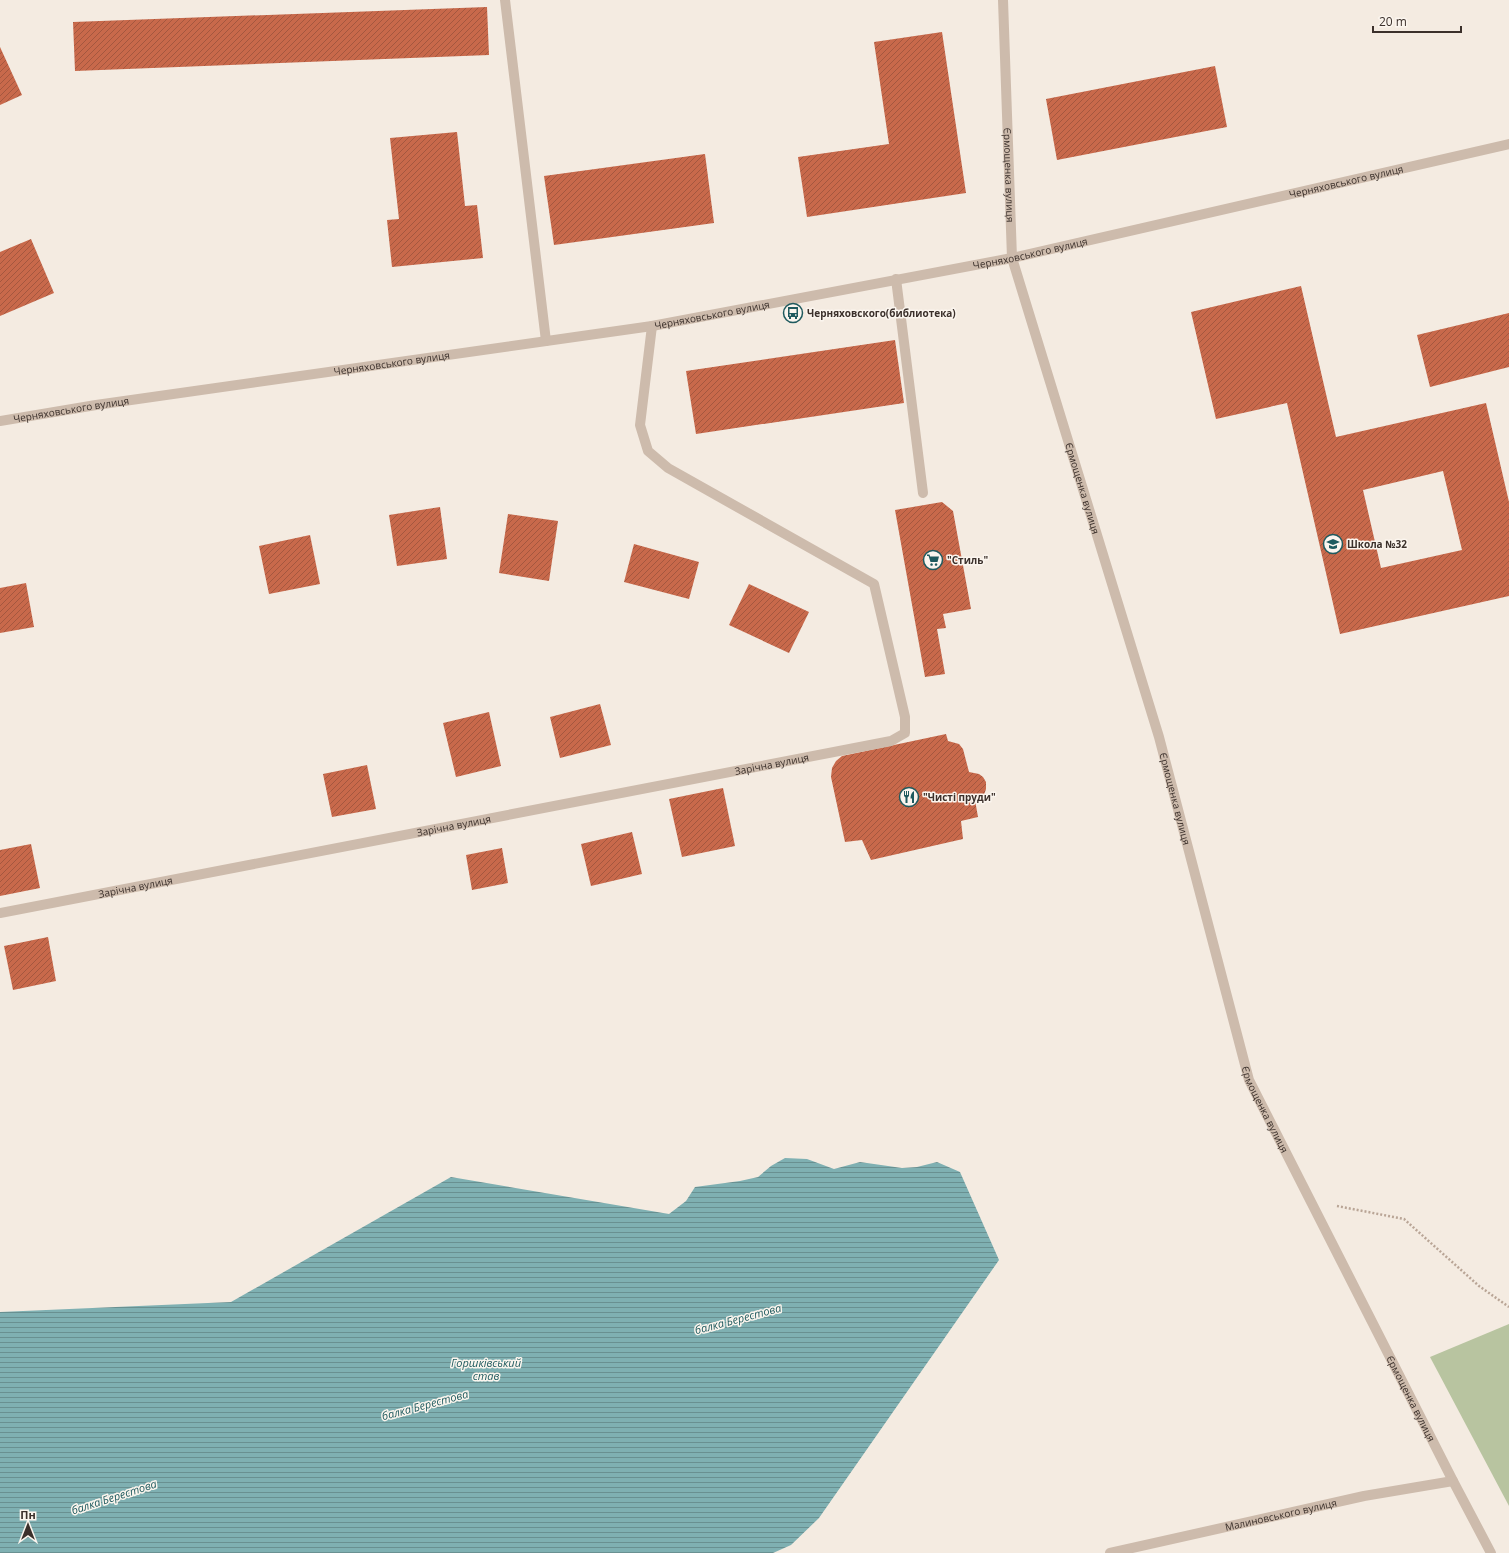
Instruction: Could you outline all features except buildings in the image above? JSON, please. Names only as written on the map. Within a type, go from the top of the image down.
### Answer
[{"type":"street","points":[[505,0],[546,341]]},
{"type":"street","name":"Єрмощенка вулиця","points":[[1002,0],[1012,258],[1159,737],[1249,1080],[1453,1481],[1492,1553]]},
{"type":"street","name":"Черняховського вулиця","points":[[0,421],[96,405],[652,326],[1012,258],[1509,144]]},
{"type":"street","points":[[896,279],[923,493]]},
{"type":"street","name":"Зарічна вулиця","points":[[0,913],[891,741],[905,733],[905,717],[874,584],[668,468],[648,451],[640,425],[652,326]]},
{"type":"street","name":"Малиновського вулиця","points":[[1110,1553],[1364,1496],[1453,1481]]},
{"type":"path","points":[[1310,1202],[1404,1219],[1479,1286],[1509,1308]]},
{"type":"green space","points":[[1509,1324],[1509,1506],[1430,1357]]},
{"type":"water","name":"Горшківський став","points":[[785,1158],[807,1159],[834,1169],[860,1162],[902,1168],[917,1167],[937,1162],[960,1172],[999,1260],[819,1518],[791,1545],[773,1553],[0,1553],[0,1312],[231,1302],[451,1177],[669,1214],[686,1201],[695,1187],[758,1177],[771,1166]]},
{"type":"place","name":"Черняховского(библиотека)","points":[[793,313]]},
{"type":"place","name":"Школа №32","points":[[1333,544]]},
{"type":"place","name":"\"Стиль\"","points":[[933,560]]},
{"type":"place","name":"\"Чисті пруди\"","points":[[909,797]]},
{"type":"water label","name":"балка Берестова","points":[[738,1319]]},
{"type":"water label","name":"балка Берестова","points":[[425,1405]]},
{"type":"water label","name":"балка Берестова","points":[[114,1497]]}]
